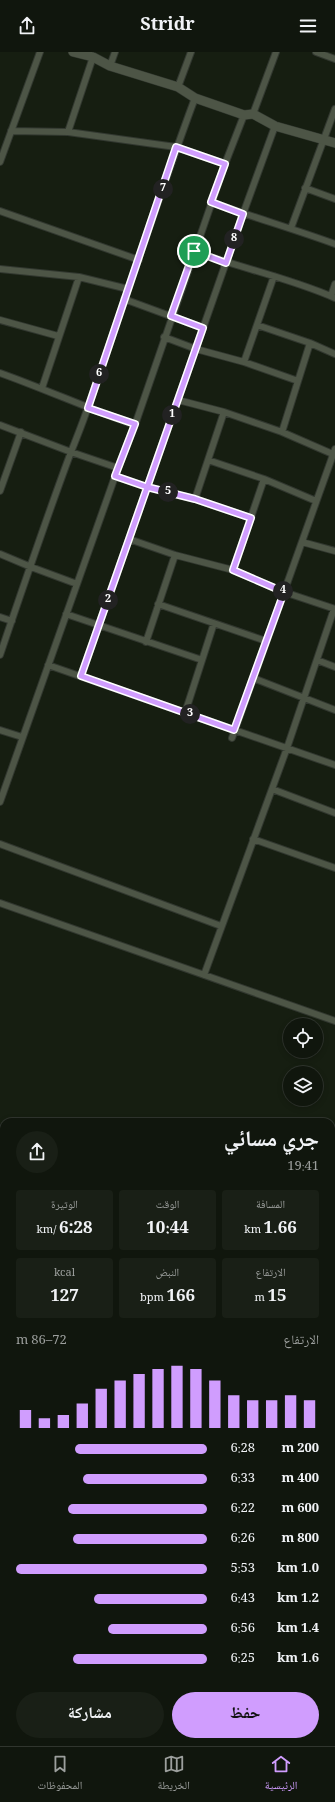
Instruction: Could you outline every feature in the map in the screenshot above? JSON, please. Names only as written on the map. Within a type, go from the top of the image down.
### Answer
[{"type":"street","points":[[0,162],[1,154],[40,52]]},
{"type":"street","points":[[73,52],[93,57],[110,66],[178,87],[195,98],[244,115],[253,114],[275,126],[335,143]]},
{"type":"street","points":[[110,66],[115,52]]},
{"type":"street","points":[[178,87],[190,52]]},
{"type":"street","points":[[253,114],[276,52]]},
{"type":"street","points":[[316,52],[335,59]]},
{"type":"street","points":[[68,132],[93,57]]},
{"type":"street","points":[[0,655],[30,567],[88,408],[176,147],[195,98]]},
{"type":"street","points":[[292,228],[305,188],[335,108]]},
{"type":"street","points":[[0,802],[115,476],[135,424],[211,202],[244,115]]},
{"type":"street","points":[[81,676],[275,126]]},
{"type":"street","points":[[11,131],[68,132],[176,147],[225,164]]},
{"type":"street","points":[[305,188],[335,199]]},
{"type":"street","points":[[211,202],[243,214],[292,228],[335,244]]},
{"type":"street","points":[[0,211],[139,260]]},
{"type":"street","points":[[194,251],[226,263],[274,276],[333,297],[335,284]]},
{"type":"street","points":[[0,268],[79,277],[128,289]]},
{"type":"street","points":[[244,362],[274,276]]},
{"type":"street","points":[[42,388],[58,336],[79,277]]},
{"type":"street","points":[[124,299],[203,328]]},
{"type":"street","points":[[0,320],[58,336]]},
{"type":"street","points":[[257,325],[310,343],[335,354]]},
{"type":"street","points":[[164,337],[196,349],[244,362],[298,381]]},
{"type":"street","points":[[282,432],[310,343]]},
{"type":"street","points":[[0,373],[42,388],[88,408],[135,424]]},
{"type":"street","points":[[178,400],[224,412],[282,432],[334,453],[232,738]]},
{"type":"street","points":[[195,499],[224,412]]},
{"type":"street","points":[[0,425],[118,468]]},
{"type":"street","points":[[0,490],[21,432]]},
{"type":"street","points":[[208,460],[264,479],[316,501]]},
{"type":"street","points":[[115,476],[147,487],[195,499],[251,518]]},
{"type":"street","points":[[233,570],[264,479]]},
{"type":"street","points":[[129,538],[175,555],[233,570],[284,592],[335,609],[287,748],[204,975]]},
{"type":"street","points":[[302,542],[335,551]]},
{"type":"street","points":[[0,554],[30,567],[77,584]]},
{"type":"street","points":[[146,642],[175,555]]},
{"type":"street","points":[[158,604],[266,641]]},
{"type":"street","points":[[66,614],[202,660]]},
{"type":"street","points":[[0,617],[12,621]]},
{"type":"street","points":[[185,712],[214,623]]},
{"type":"street","points":[[317,660],[335,667]]},
{"type":"street","points":[[48,665],[335,765]]},
{"type":"street","points":[[253,678],[335,710]]},
{"type":"street","points":[[0,730],[22,738]]},
{"type":"street","points":[[272,789],[335,813]]},
{"type":"street","points":[[253,839],[335,868]]},
{"type":"street","points":[[0,844],[221,926]]},
{"type":"street","points":[[0,903],[335,1021]]},
{"type":"route","points":[[194,251],[171,316],[203,328],[147,487],[129,538],[99,626],[81,676],[234,730],[284,592],[233,570],[251,518],[195,499],[147,487],[115,476],[135,424],[88,408],[176,147],[225,164],[211,202],[243,214],[226,263],[194,251]]}]
